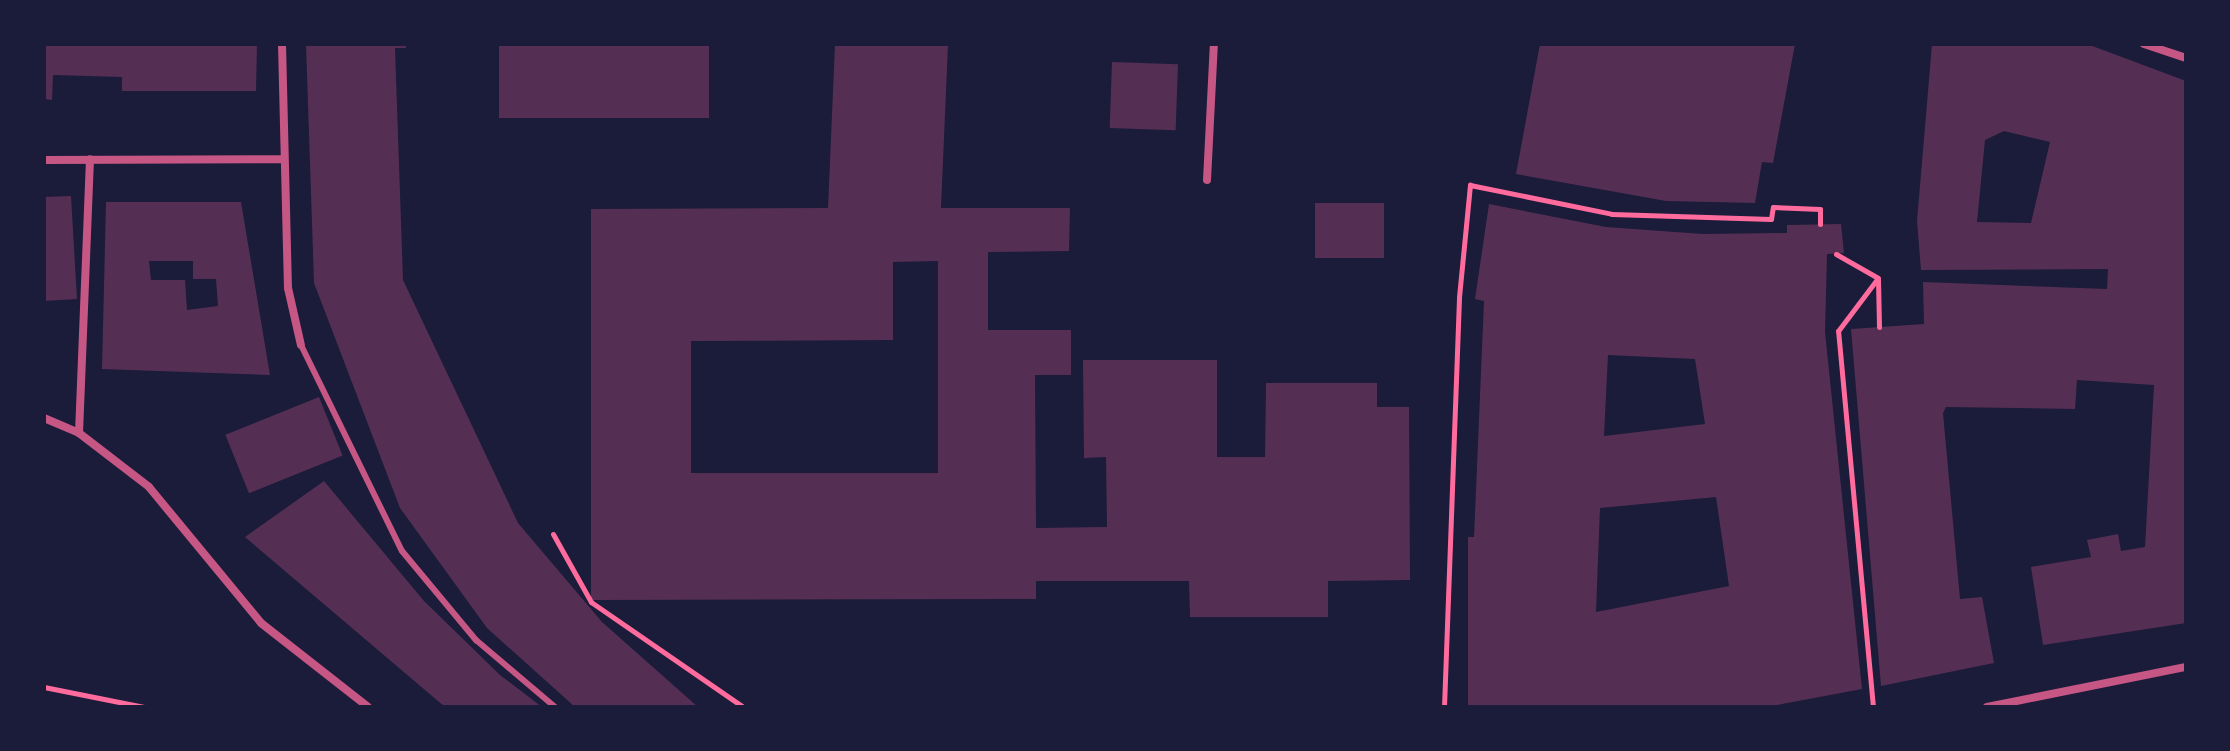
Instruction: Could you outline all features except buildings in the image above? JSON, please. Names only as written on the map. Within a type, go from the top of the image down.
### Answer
[{"type":"street","points":[[282,44],[288,288],[301,345]]},
{"type":"street","points":[[1207,180],[1214,44]]},
{"type":"street","points":[[2144,44],[2186,58]]},
{"type":"street","points":[[79,433],[90,159]]},
{"type":"street","points":[[44,160],[284,159]]},
{"type":"street","points":[[44,418],[79,433],[149,487],[261,623],[368,707]]},
{"type":"street","points":[[1987,707],[2186,667]]},
{"type":"lane","points":[[301,345],[402,551],[476,640],[555,707]]},
{"type":"path","points":[[1444,707],[1458,312],[1470,185],[1612,214],[1771,219],[1773,207],[1820,209],[1820,224]]},
{"type":"path","points":[[1836,254],[1878,278]]},
{"type":"path","points":[[1878,278],[1879,327]]},
{"type":"path","points":[[1873,707],[1838,331],[1878,278]]},
{"type":"path","points":[[553,534],[591,602],[742,706]]},
{"type":"path","points":[[44,687],[144,707]]}]
